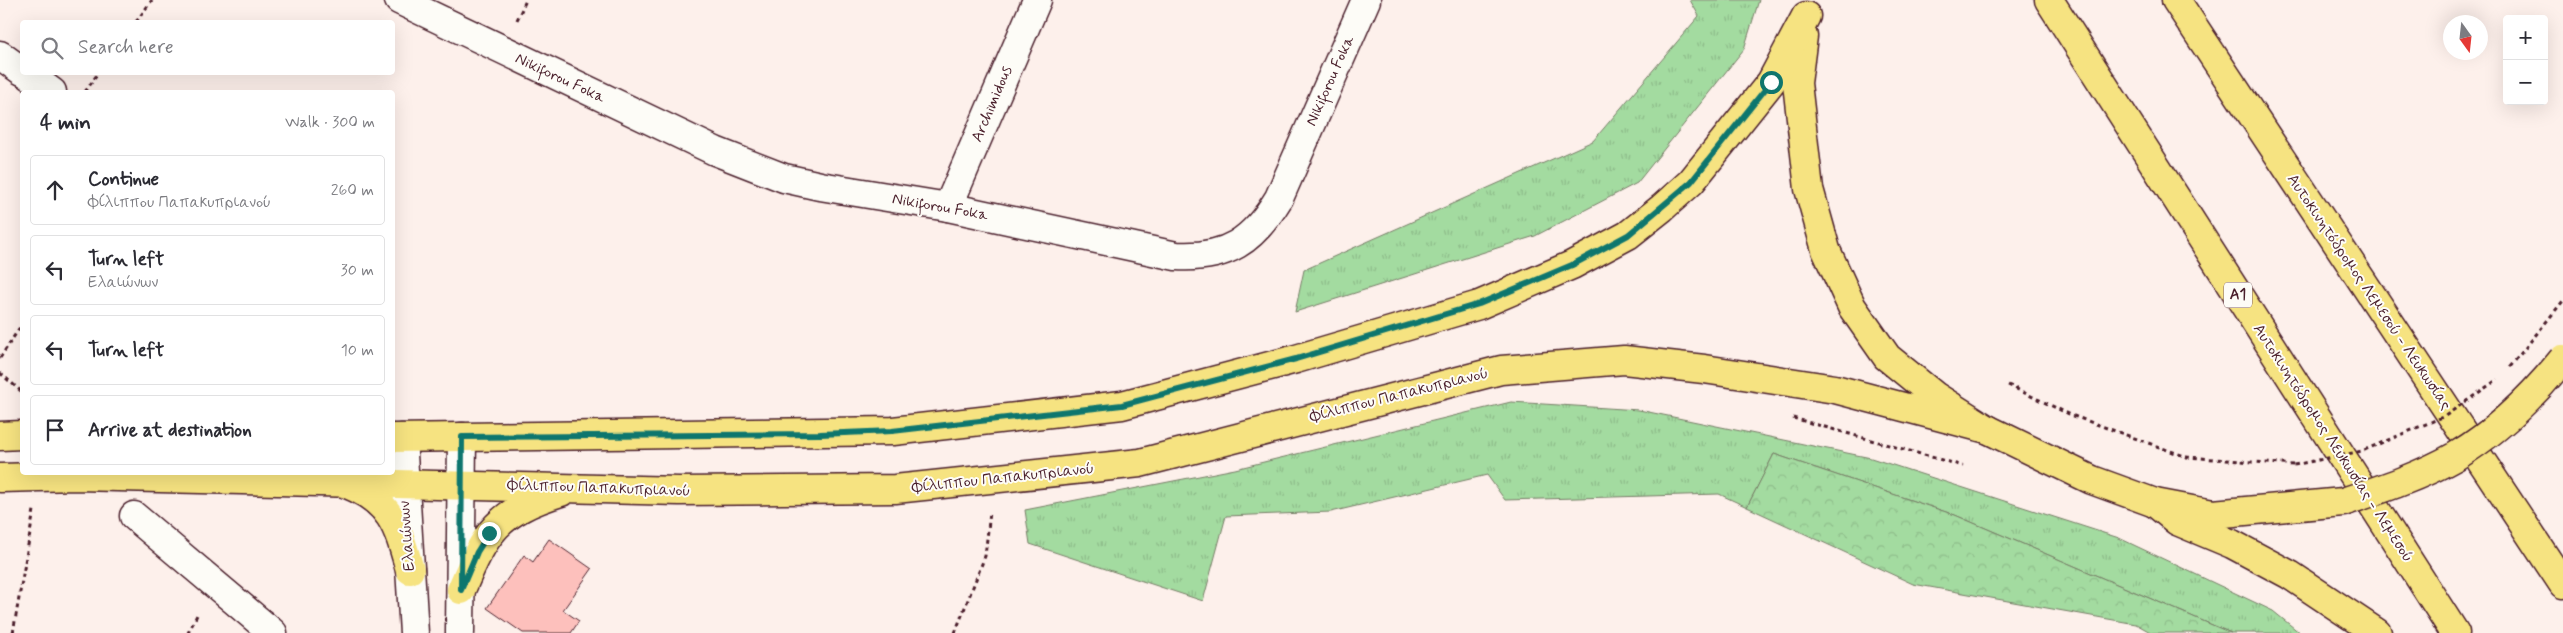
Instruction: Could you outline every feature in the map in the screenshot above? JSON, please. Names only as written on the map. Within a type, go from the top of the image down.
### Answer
[{"type":"main road","name":"Αυτοκινητόδρομος Λευκωσίας - Λεμεσού","points":[[2049,0],[2455,633]]},
{"type":"main road","name":"Αυτοκινητόδρομος Λεμεσού - Λευκωσίας","points":[[2176,0],[2563,584]]},
{"type":"main road","points":[[1807,8],[1796,83],[1809,189],[1826,250],[1852,307],[1887,357],[1935,396],[1987,429],[2092,480],[2155,503],[2213,514],[2344,502],[2396,484],[2456,456],[2504,422],[2563,359]]},
{"type":"main road","points":[[397,438],[820,434],[892,431],[1122,405],[1296,359],[1479,304],[1580,261],[1628,235],[1691,182],[1771,82],[1807,8]]},
{"type":"main road","name":"Φίλιππου Παπακυπριανού","points":[[0,478],[39,476],[339,481],[679,491],[895,489],[1140,463],[1501,370],[1624,360],[1704,369],[1835,389],[1987,429]]},
{"type":"main road","points":[[0,436],[20,435]]},
{"type":"main road","points":[[339,481],[364,491],[376,499],[388,511],[398,530],[410,570]]},
{"type":"main road","points":[[461,590],[477,552],[498,523],[533,500],[576,487]]},
{"type":"main road","points":[[2155,503],[2177,521],[2232,544],[2290,575],[2377,633]]},
{"type":"street","name":"Nikiforou Foka","points":[[398,0],[752,167],[820,186],[948,207],[1176,256],[1206,256],[1238,245],[1252,235],[1267,218],[1279,198],[1366,0]]},
{"type":"street","name":"Archimidous","points":[[948,207],[1037,0]]},
{"type":"street","points":[[0,55],[20,69]]},
{"type":"street","points":[[28,75],[49,90]]},
{"type":"street","points":[[460,633],[462,437]]},
{"type":"street","name":"Ελαιώνων","points":[[397,438],[404,484],[414,633]]},
{"type":"street","points":[[134,516],[273,633]]},
{"type":"path","points":[[137,20],[152,0]]},
{"type":"path","points":[[86,90],[98,75]]},
{"type":"path","points":[[2509,368],[2563,301]]},
{"type":"path","points":[[0,358],[20,327]]},
{"type":"path","points":[[0,373],[20,390]]},
{"type":"path","points":[[2008,386],[2071,415],[2187,457],[2294,465],[2362,451],[2445,416],[2503,375]]},
{"type":"path","points":[[1791,417],[1963,466]]},
{"type":"path","points":[[13,633],[39,476]]},
{"type":"path","points":[[955,633],[985,556],[994,479]]},
{"type":"green space","points":[[1690,0],[1759,0],[1744,49],[1637,183],[1535,236],[1295,312],[1304,270],[1593,141],[1699,16]]},
{"type":"green space","points":[[1511,402],[1639,410],[1871,458],[2119,538],[2273,611],[2300,633],[2231,633],[1955,515],[1774,454],[1747,507],[1719,494],[1505,500],[1487,475],[1331,512],[1226,516],[1203,601],[1030,544],[1025,510],[1235,469]]},
{"type":"green space","points":[[1774,454],[1955,515],[2231,633],[2152,633],[2136,624],[1913,584],[1747,507]]},
{"type":"building","points":[[549,539],[592,569],[563,610],[579,621],[571,633],[523,633],[487,608],[524,555],[533,562]]},
{"type":"route","points":[[489,533],[477,552],[461,590],[462,437],[820,434],[892,431],[1122,405],[1296,359],[1479,304],[1572,265],[1628,235],[1691,182],[1748,108],[1771,82]]}]
